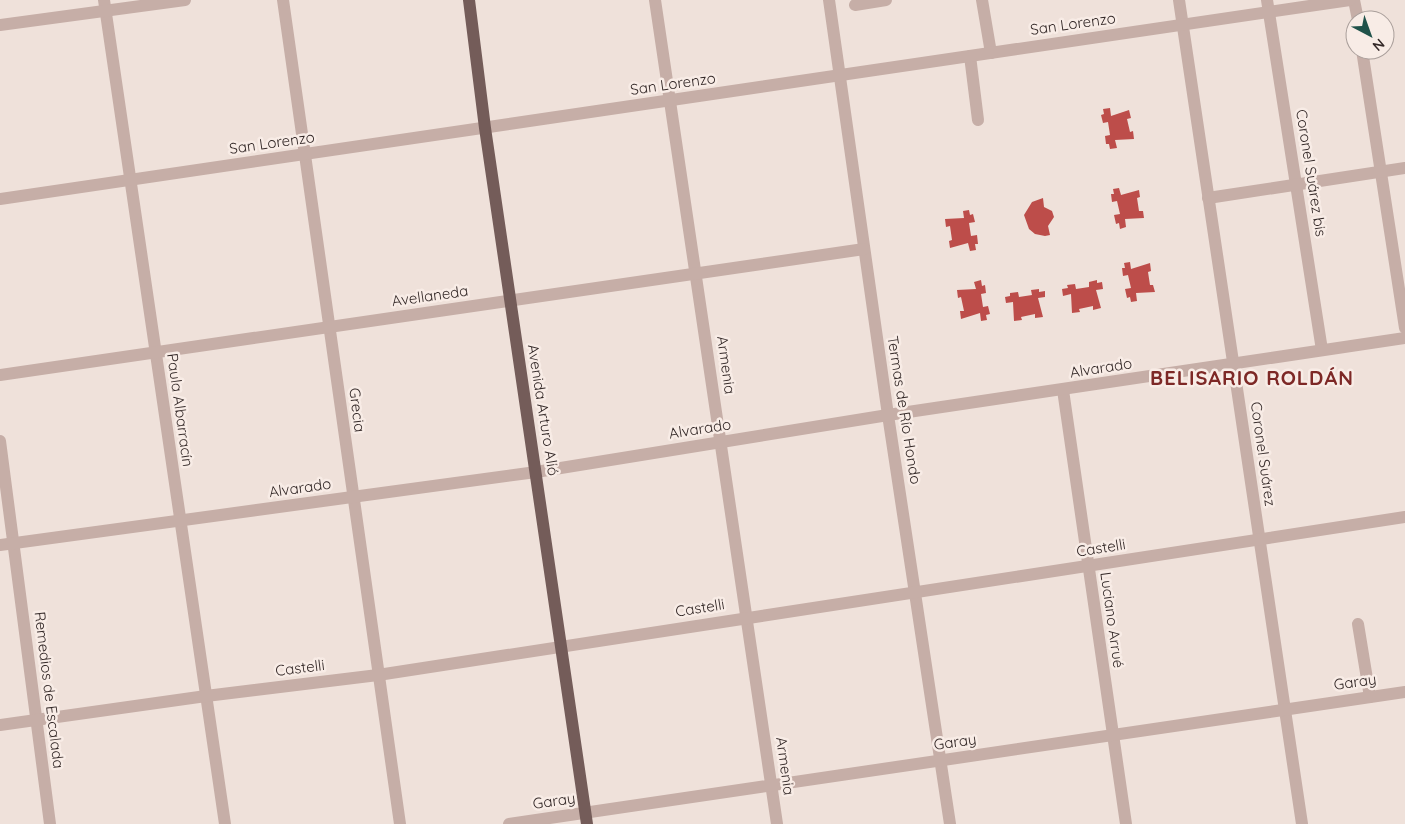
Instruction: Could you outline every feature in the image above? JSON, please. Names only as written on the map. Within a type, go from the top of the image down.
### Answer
[{"type":"main road","name":"Avenida Arturo Alió","points":[[469,0],[485,128],[586,818]]},
{"type":"street","points":[[0,26],[105,6],[185,0]]},
{"type":"street","name":"Grecia","points":[[283,0],[331,327],[352,497],[400,824]]},
{"type":"street","name":"Armenia","points":[[655,0],[777,824]]},
{"type":"street","name":"Termas de Río Hondo","points":[[829,0],[888,415],[950,824]]},
{"type":"street","points":[[856,5],[886,0]]},
{"type":"street","points":[[982,0],[991,53]]},
{"type":"street","name":"Coronel Suárez","points":[[1178,0],[1302,824]]},
{"type":"street","name":"San Lorenzo","points":[[0,199],[1182,25],[1268,6],[1350,0]]},
{"type":"street","name":"Paula Albarracín","points":[[105,6],[225,824]]},
{"type":"street","name":"Coronel Suárez bis","points":[[1268,6],[1322,350]]},
{"type":"street","points":[[970,56],[978,120]]},
{"type":"street","points":[[1364,60],[1405,328]]},
{"type":"street","points":[[1208,198],[1405,168]]},
{"type":"street","name":"Avellaneda","points":[[0,375],[864,248]]},
{"type":"street","name":"Alvarado","points":[[0,546],[536,472],[888,415],[1405,338]]},
{"type":"street","name":"Luciano Arrué","points":[[1063,390],[1126,824]]},
{"type":"street","name":"Remedios de Escalada","points":[[0,441],[15,543],[35,720],[50,824]]},
{"type":"street","name":"Castelli","points":[[0,725],[206,696],[378,675],[746,617],[1405,518]]},
{"type":"street","points":[[1358,624],[1370,696]]},
{"type":"street","name":"Garay","points":[[509,824],[586,818],[771,785],[1405,692]]},
{"type":"building","points":[[1110,108],[1111,116],[1129,110],[1131,118],[1127,119],[1130,132],[1133,131],[1134,139],[1115,140],[1117,148],[1110,149],[1109,144],[1106,144],[1105,136],[1110,135],[1108,122],[1103,123],[1101,115],[1104,114],[1103,109]]},
{"type":"building","points":[[1119,188],[1121,195],[1139,190],[1140,197],[1137,198],[1139,211],[1143,211],[1144,218],[1125,219],[1126,227],[1120,229],[1119,223],[1116,224],[1114,215],[1120,214],[1117,201],[1112,202],[1111,194],[1114,194],[1113,189]]},
{"type":"building","points":[[1043,198],[1044,207],[1052,211],[1054,217],[1048,226],[1050,235],[1045,236],[1035,234],[1029,229],[1024,215],[1032,202]]},
{"type":"building","points":[[969,210],[970,215],[973,214],[975,222],[969,223],[971,236],[977,235],[978,244],[975,244],[976,250],[970,251],[968,243],[950,248],[949,241],[952,240],[950,226],[946,227],[945,219],[964,218],[963,211]]},
{"type":"building","points":[[1130,262],[1131,269],[1150,263],[1151,271],[1148,272],[1150,285],[1153,285],[1155,292],[1136,293],[1137,301],[1131,302],[1130,297],[1127,298],[1125,289],[1131,288],[1128,275],[1123,276],[1122,268],[1125,268],[1124,263]]},
{"type":"building","points":[[981,280],[982,286],[985,285],[986,293],[981,294],[983,307],[988,306],[990,314],[986,315],[987,320],[981,321],[980,313],[961,319],[960,311],[964,311],[961,297],[958,298],[957,290],[976,289],[974,282]]},
{"type":"building","points":[[1097,280],[1097,283],[1102,282],[1103,289],[1096,290],[1101,308],[1093,310],[1093,306],[1079,309],[1080,312],[1072,313],[1071,294],[1063,296],[1062,289],[1068,288],[1067,285],[1075,284],[1076,289],[1089,287],[1089,282]]},
{"type":"building","points":[[1039,289],[1039,292],[1045,291],[1045,297],[1038,298],[1043,317],[1035,318],[1035,314],[1021,317],[1022,320],[1014,321],[1013,302],[1006,303],[1005,297],[1010,296],[1010,293],[1018,292],[1019,297],[1032,295],[1031,290]]},
{"type":"district","name":"BELISARIO ROLDÁN","points":[[1252,378]]}]
